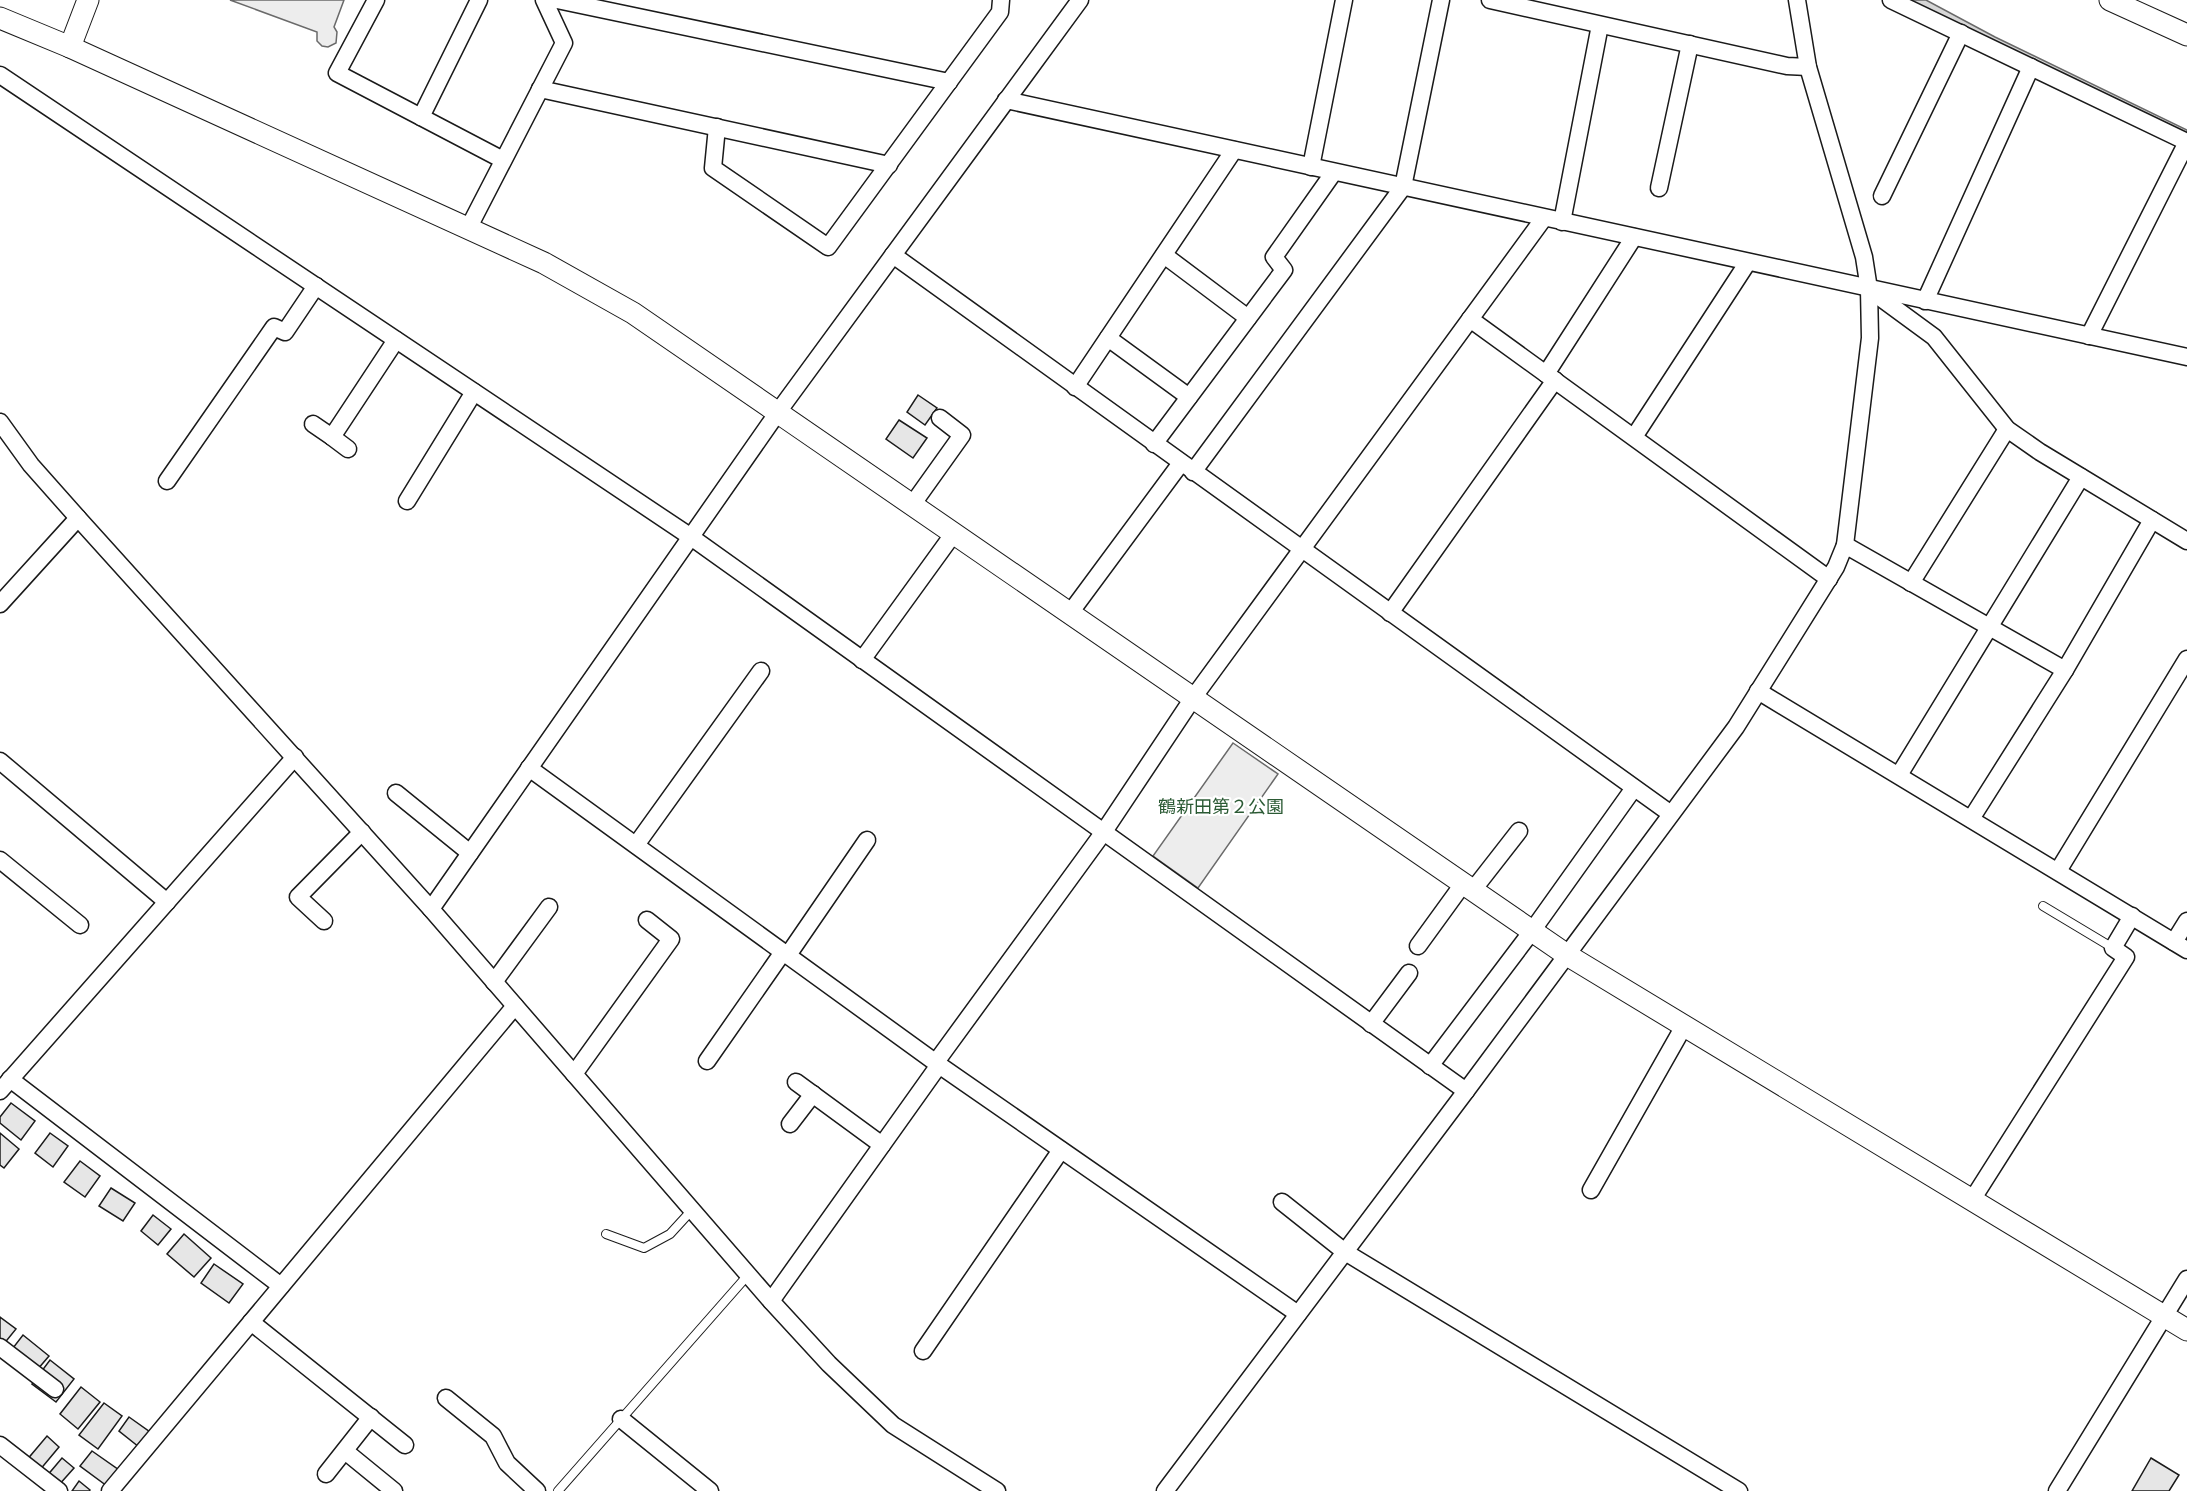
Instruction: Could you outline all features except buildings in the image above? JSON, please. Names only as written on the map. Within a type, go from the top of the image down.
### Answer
[{"type":"street","points":[[70,47],[88,0]]},
{"type":"street","points":[[376,0],[337,73],[503,160]]},
{"type":"street","points":[[421,117],[479,0]]},
{"type":"street","points":[[468,229],[564,43],[544,0]]},
{"type":"street","points":[[557,0],[949,82]]},
{"type":"street","points":[[717,127],[713,168],[828,248],[1000,12],[1001,0]]},
{"type":"street","points":[[431,909],[778,412],[1080,0]]},
{"type":"street","points":[[1311,167],[1344,0]]},
{"type":"street","points":[[1070,613],[1187,467],[1403,187],[1441,0]]},
{"type":"street","points":[[1165,1491],[1466,1092],[1736,727],[1836,567],[1845,545],[1870,338],[1869,289],[1864,257],[1808,67],[1797,0]]},
{"type":"street","points":[[1892,0],[2187,142],[2089,336]]},
{"type":"street","points":[[2110,0],[2187,35]]},
{"type":"street","points":[[1499,1],[1787,66],[1808,67]]},
{"type":"street","points":[[0,18],[70,47],[544,263],[633,313],[1567,955],[2187,1330]]},
{"type":"street","points":[[1562,222],[1600,24]]},
{"type":"street","points":[[1882,196],[1961,33]]},
{"type":"street","points":[[1659,188],[1690,44]]},
{"type":"street","points":[[1925,301],[2031,67]]},
{"type":"street","points":[[0,75],[691,537],[1466,1092]]},
{"type":"street","points":[[540,89],[889,165]]},
{"type":"street","points":[[1006,100],[2187,357]]},
{"type":"street","points":[[1076,387],[1234,150]]},
{"type":"street","points":[[1154,444],[1284,270],[1274,257],[1334,171]]},
{"type":"street","points":[[771,1301],[1102,833],[1193,698],[1544,218]]},
{"type":"street","points":[[1390,613],[1551,377],[1634,237]]},
{"type":"street","points":[[893,255],[1671,814]]},
{"type":"street","points":[[1164,255],[1248,318]]},
{"type":"street","points":[[1634,437],[1748,262]]},
{"type":"street","points":[[167,481],[274,327],[285,332],[316,286]]},
{"type":"street","points":[[1869,289],[1934,337],[2007,429],[2040,452],[2187,541]]},
{"type":"street","points":[[1470,318],[1829,579]]},
{"type":"street","points":[[1108,338],[1189,397]]},
{"type":"street","points":[[332,437],[396,339]]},
{"type":"street","points":[[407,501],[474,392]]},
{"type":"street","points":[[912,505],[962,435],[940,418]]},
{"type":"street","points":[[0,422],[31,465],[431,909],[748,1275],[829,1364],[893,1425],[997,1491]]},
{"type":"street","points":[[313,424],[348,448]]},
{"type":"street","points":[[1911,583],[2007,429]]},
{"type":"street","points":[[1899,775],[2081,477]]},
{"type":"street","points":[[0,604],[78,518]]},
{"type":"street","points":[[1971,819],[2065,670],[2152,520]]},
{"type":"street","points":[[862,660],[954,533]]},
{"type":"street","points":[[1845,545],[2065,670]]},
{"type":"street","points":[[2058,871],[2187,659]]},
{"type":"street","points":[[636,845],[761,671]]},
{"type":"street","points":[[1758,691],[2181,946],[2187,921]]},
{"type":"street","points":[[281,1286],[5,1085],[295,757]]},
{"type":"street","points":[[0,761],[167,903]]},
{"type":"street","points":[[529,768],[937,1064],[1298,1314]]},
{"type":"street","points":[[1430,1066],[1532,931],[1634,788]]},
{"type":"street","points":[[396,794],[470,853]]},
{"type":"street","points":[[1418,946],[1519,831]]},
{"type":"street","points":[[324,921],[298,897],[362,832]]},
{"type":"street","points":[[707,1061],[867,840]]},
{"type":"street","points":[[0,860],[80,925]]},
{"type":"street","points":[[494,982],[549,907]]},
{"type":"street","points":[[1972,1200],[2126,957],[2113,948],[2132,916]]},
{"type":"street","points":[[574,1074],[671,939],[647,920]]},
{"type":"street","points":[[1371,1024],[1409,973]]},
{"type":"street","points":[[110,1491],[515,1006]]},
{"type":"street","points":[[1591,1190],[1684,1026]]},
{"type":"street","points":[[796,1082],[882,1145]]},
{"type":"street","points":[[790,1124],[813,1094]]},
{"type":"street","points":[[923,1351],[1061,1150]]},
{"type":"street","points":[[1282,1202],[1345,1252],[1739,1491]]},
{"type":"street","points":[[2057,1491],[2187,1279]]},
{"type":"street","points":[[251,1322],[405,1445]]},
{"type":"street","points":[[0,1347],[55,1389]]},
{"type":"street","points":[[446,1398],[493,1436],[507,1463],[537,1491]]},
{"type":"street","points":[[326,1474],[371,1417]]},
{"type":"street","points":[[621,1419],[710,1491]]},
{"type":"street","points":[[0,1445],[59,1491]]},
{"type":"street","points":[[345,1451],[394,1491]]},
{"type":"lane","points":[[2043,906],[2113,948]]},
{"type":"lane","points":[[606,1234],[644,1248],[670,1234],[692,1210]]},
{"type":"lane","points":[[558,1491],[748,1275]]},
{"type":"shaded area","points":[[230,0],[344,0],[334,27],[337,32],[336,43],[328,47],[322,46],[317,41],[317,32]]},
{"type":"shaded area","points":[[1900,0],[1926,0],[1995,37],[2187,130],[2187,137]]},
{"type":"shaded area","name":"鶴新田第２公園","points":[[1233,743],[1278,774],[1198,888],[1153,856]]}]
